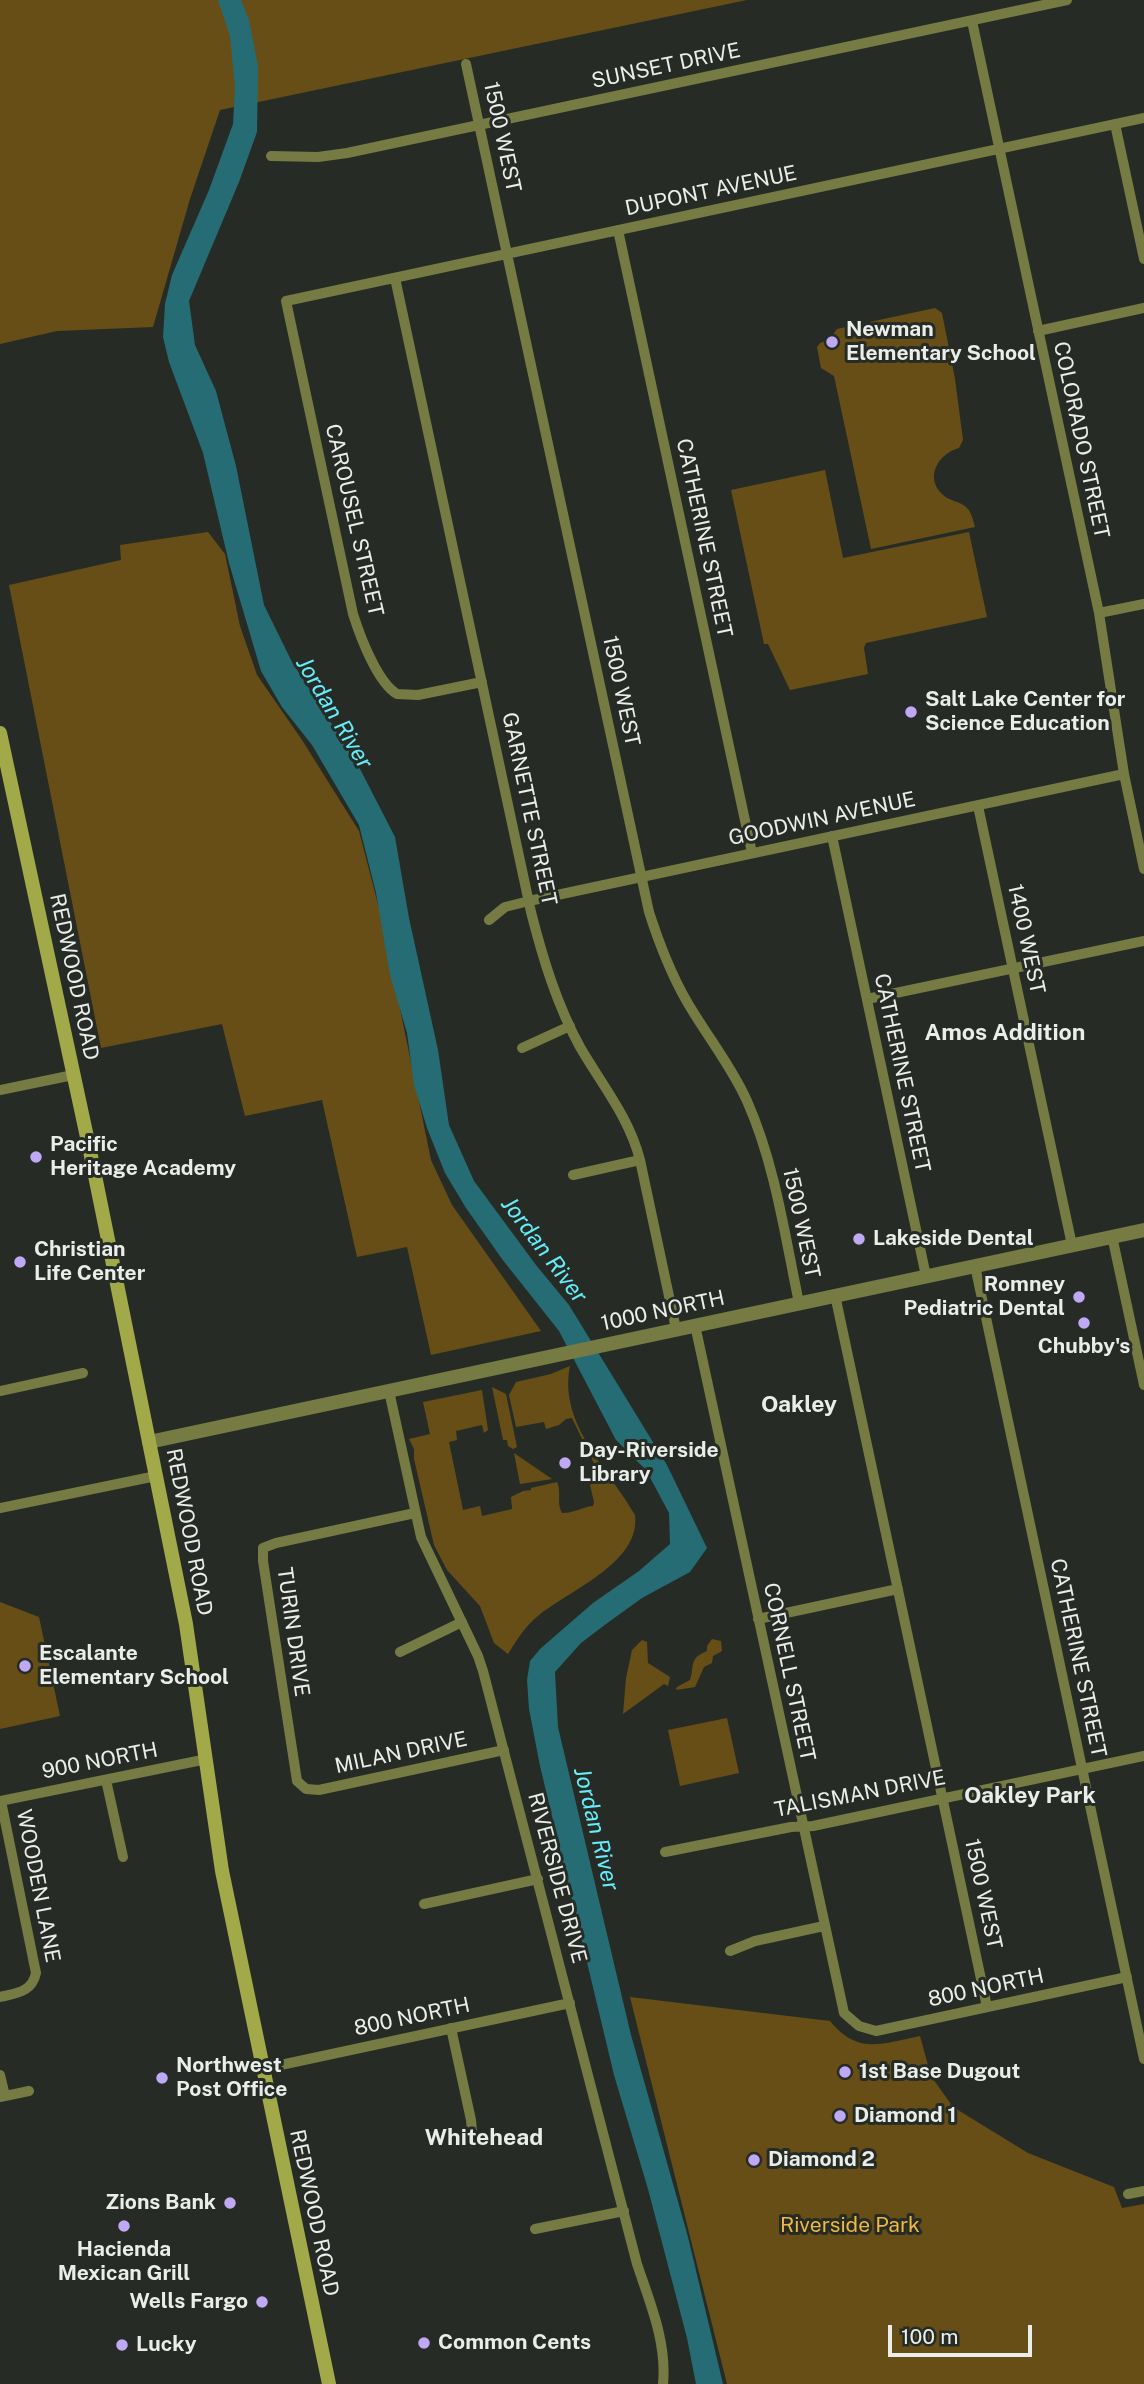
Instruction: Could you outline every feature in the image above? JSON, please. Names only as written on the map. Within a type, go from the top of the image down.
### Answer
[{"type":"main road","name":"REDWOOD ROAD","points":[[0,733],[186,1624],[222,1871],[329,2384]]},
{"type":"street","name":"SUNSET DRIVE","points":[[271,156],[332,156],[1067,0]]},
{"type":"street","name":"COLORADO STREET","points":[[972,21],[1099,613],[1124,774],[1144,869]]},
{"type":"street","name":"1500 WEST","points":[[466,64],[641,877],[657,936],[671,971],[688,1004],[727,1062],[755,1121],[770,1170],[799,1303]]},
{"type":"street","name":"DUPONT AVENUE","points":[[286,301],[1144,118]]},
{"type":"street","points":[[1115,124],[1144,259]]},
{"type":"street","name":"CATHERINE STREET","points":[[618,230],[752,853]]},
{"type":"street","name":"GARNETTE STREET","points":[[396,278],[529,901],[550,978],[570,1026],[627,1122],[640,1160],[676,1329]]},
{"type":"street","name":"CAROUSEL STREET","points":[[286,301],[353,614],[370,656],[385,682],[397,694],[418,695],[482,682]]},
{"type":"street","points":[[1038,331],[1144,308]]},
{"type":"street","points":[[1099,613],[1144,604]]},
{"type":"street","name":"GOODWIN AVENUE","points":[[489,920],[505,907],[529,901],[1124,774]]},
{"type":"street","name":"1400 WEST","points":[[978,806],[1072,1245]]},
{"type":"street","name":"CATHERINE STREET","points":[[832,836],[926,1276]]},
{"type":"street","points":[[867,999],[1144,941]]},
{"type":"street","points":[[522,1048],[570,1026]]},
{"type":"street","points":[[0,1090],[73,1075]]},
{"type":"street","points":[[573,1175],[640,1160]]},
{"type":"street","name":"1000 NORTH","points":[[149,1442],[1144,1230]]},
{"type":"street","points":[[1112,1236],[1144,1385]]},
{"type":"street","name":"CATHERINE STREET","points":[[975,1266],[1144,2059]]},
{"type":"street","name":"1500 WEST","points":[[835,1295],[987,2007]]},
{"type":"street","name":"CORNELL STREET","points":[[695,1325],[841,2006],[854,2023]]},
{"type":"street","points":[[0,1391],[83,1373]]},
{"type":"street","name":"RIVERSIDE DRIVE","points":[[389,1391],[424,1546],[481,1663],[637,2264],[657,2325],[663,2362],[663,2384]]},
{"type":"street","points":[[0,1508],[156,1476]]},
{"type":"street","name":"TURIN DRIVE","points":[[306,1789],[299,1784],[295,1772],[262,1556],[263,1548],[415,1513]]},
{"type":"street","points":[[758,1619],[898,1589]]},
{"type":"street","points":[[400,1653],[462,1622]]},
{"type":"street","name":"MILAN DRIVE","points":[[306,1789],[319,1790],[504,1750]]},
{"type":"street","name":"TALISMAN DRIVE","points":[[665,1852],[790,1827],[813,1826],[1144,1756]]},
{"type":"street","name":"900 NORTH","points":[[1,1801],[207,1759]]},
{"type":"street","points":[[106,1780],[123,1857]]},
{"type":"street","name":"WOODEN LANE","points":[[0,1997],[26,1990],[33,1983],[36,1973],[1,1801]]},
{"type":"street","points":[[424,1904],[538,1879]]},
{"type":"street","points":[[730,1951],[755,1941],[824,1926]]},
{"type":"street","name":"800 NORTH","points":[[854,2023],[876,2031],[1127,1977]]},
{"type":"street","name":"800 NORTH","points":[[262,2069],[570,2003]]},
{"type":"street","points":[[451,2028],[471,2120],[473,2143]]},
{"type":"street","points":[[0,2074],[2,2097],[29,2091]]},
{"type":"street","points":[[1128,2194],[1144,2191]]},
{"type":"street","points":[[535,2229],[624,2211]]},
{"type":"green space","points":[[0,0],[747,0],[220,110],[190,199],[153,327],[57,331],[0,344]]},
{"type":"green space","points":[[935,308],[942,313],[963,440],[959,448],[940,460],[936,466],[934,480],[945,496],[968,509],[975,527],[871,549],[834,376],[821,368],[817,347],[829,340],[837,329]]},
{"type":"green space","points":[[825,470],[843,558],[969,532],[987,617],[866,643],[864,648],[868,674],[790,690],[768,644],[764,644],[731,490]]},
{"type":"green space","points":[[208,532],[225,554],[240,626],[257,675],[359,831],[381,916],[431,1160],[452,1205],[541,1331],[431,1355],[407,1247],[357,1257],[322,1100],[245,1116],[222,1024],[101,1048],[9,585],[121,560],[120,545]]},
{"type":"green space","points":[[570,1366],[568,1387],[578,1427],[635,1515],[634,1532],[627,1547],[615,1561],[533,1620],[508,1654],[494,1643],[480,1606],[447,1570],[434,1545],[414,1449],[409,1439],[430,1434],[423,1402],[482,1390],[488,1430],[484,1433],[482,1425],[456,1431],[457,1440],[449,1442],[463,1510],[480,1506],[482,1516],[512,1509],[511,1497],[531,1488],[557,1482],[562,1513],[593,1506],[590,1485],[597,1481],[599,1474],[572,1418],[546,1429],[544,1422],[516,1427],[509,1395],[516,1382],[551,1374]]},
{"type":"green space","points":[[492,1387],[506,1394],[517,1447],[513,1449],[508,1446],[507,1440],[503,1440]]},
{"type":"green space","points":[[514,1453],[552,1479],[520,1484]]},
{"type":"green space","name":"Escalante Elementary School","points":[[0,1602],[39,1617],[60,1716],[0,1729]]},
{"type":"green space","points":[[712,1639],[721,1641],[722,1651],[713,1656],[712,1663],[704,1667],[695,1687],[676,1690],[690,1680],[693,1663],[707,1651]]},
{"type":"green space","points":[[642,1640],[647,1642],[648,1663],[670,1677],[668,1686],[664,1684],[623,1714],[632,1650]]},
{"type":"green space","points":[[727,1718],[739,1773],[680,1786],[668,1730]]},
{"type":"green space","name":"Riverside Park","points":[[630,1997],[830,2021],[840,2032],[860,2043],[882,2044],[920,2036],[931,2076],[953,2107],[1028,2153],[1114,2187],[1122,2208],[1144,2204],[1144,2384],[727,2384]]},
{"type":"water","points":[[218,0],[241,0],[249,20],[258,66],[257,132],[189,301],[195,345],[216,391],[236,466],[264,605],[292,662],[358,765],[395,837],[409,918],[438,1050],[449,1125],[474,1181],[569,1305],[667,1465],[707,1548],[690,1572],[642,1598],[606,1624],[581,1643],[555,1672],[558,1727],[631,2035],[688,2237],[723,2384],[696,2384],[687,2338],[648,2189],[614,2075],[540,1766],[529,1709],[527,1680],[530,1661],[540,1649],[593,1603],[639,1571],[670,1544],[669,1513],[646,1470],[616,1440],[559,1331],[502,1259],[445,1173],[414,1085],[407,1033],[390,975],[376,893],[359,825],[312,745],[282,707],[261,671],[229,563],[203,453],[169,362],[163,337],[165,304],[172,275],[209,190],[233,124],[235,87],[230,36]]},
{"type":"place","name":"Newman Elementary School","points":[[832,342]]},
{"type":"place","name":"Salt Lake Center for Science Education","points":[[911,712]]},
{"type":"place","name":"Pacific Heritage Academy","points":[[36,1157]]},
{"type":"place","name":"Lakeside Dental","points":[[859,1239]]},
{"type":"place","name":"Christian Life Center","points":[[20,1262]]},
{"type":"place","name":"Romney Pediatric Dental","points":[[1079,1297]]},
{"type":"place","name":"Chubby's","points":[[1084,1323]]},
{"type":"place","name":"Day-Riverside Library","points":[[565,1463]]},
{"type":"place","name":"Escalante Elementary School","points":[[25,1666]]},
{"type":"place","name":"1st Base Dugout","points":[[845,2072]]},
{"type":"place","name":"Northwest Post Office","points":[[162,2078]]},
{"type":"place","name":"Diamond 1","points":[[840,2116]]},
{"type":"place","name":"Diamond 2","points":[[754,2160]]},
{"type":"place","name":"Zions Bank","points":[[230,2203]]},
{"type":"place","name":"Hacienda Mexican Grill","points":[[124,2226]]},
{"type":"place","name":"Wells Fargo","points":[[262,2302]]},
{"type":"place","name":"Common Cents","points":[[424,2343]]},
{"type":"place","name":"Lucky","points":[[122,2345]]},
{"type":"district","name":"Amos Addition","points":[[1005,1033]]},
{"type":"district","name":"Oakley","points":[[799,1405]]},
{"type":"district","name":"Oakley Park","points":[[1030,1796]]},
{"type":"district","name":"Whitehead","points":[[484,2138]]},
{"type":"water label","name":"Jordan River","points":[[334,713]]},
{"type":"water label","name":"Jordan River","points":[[544,1250]]},
{"type":"water label","name":"Jordan River","points":[[596,1829]]}]
